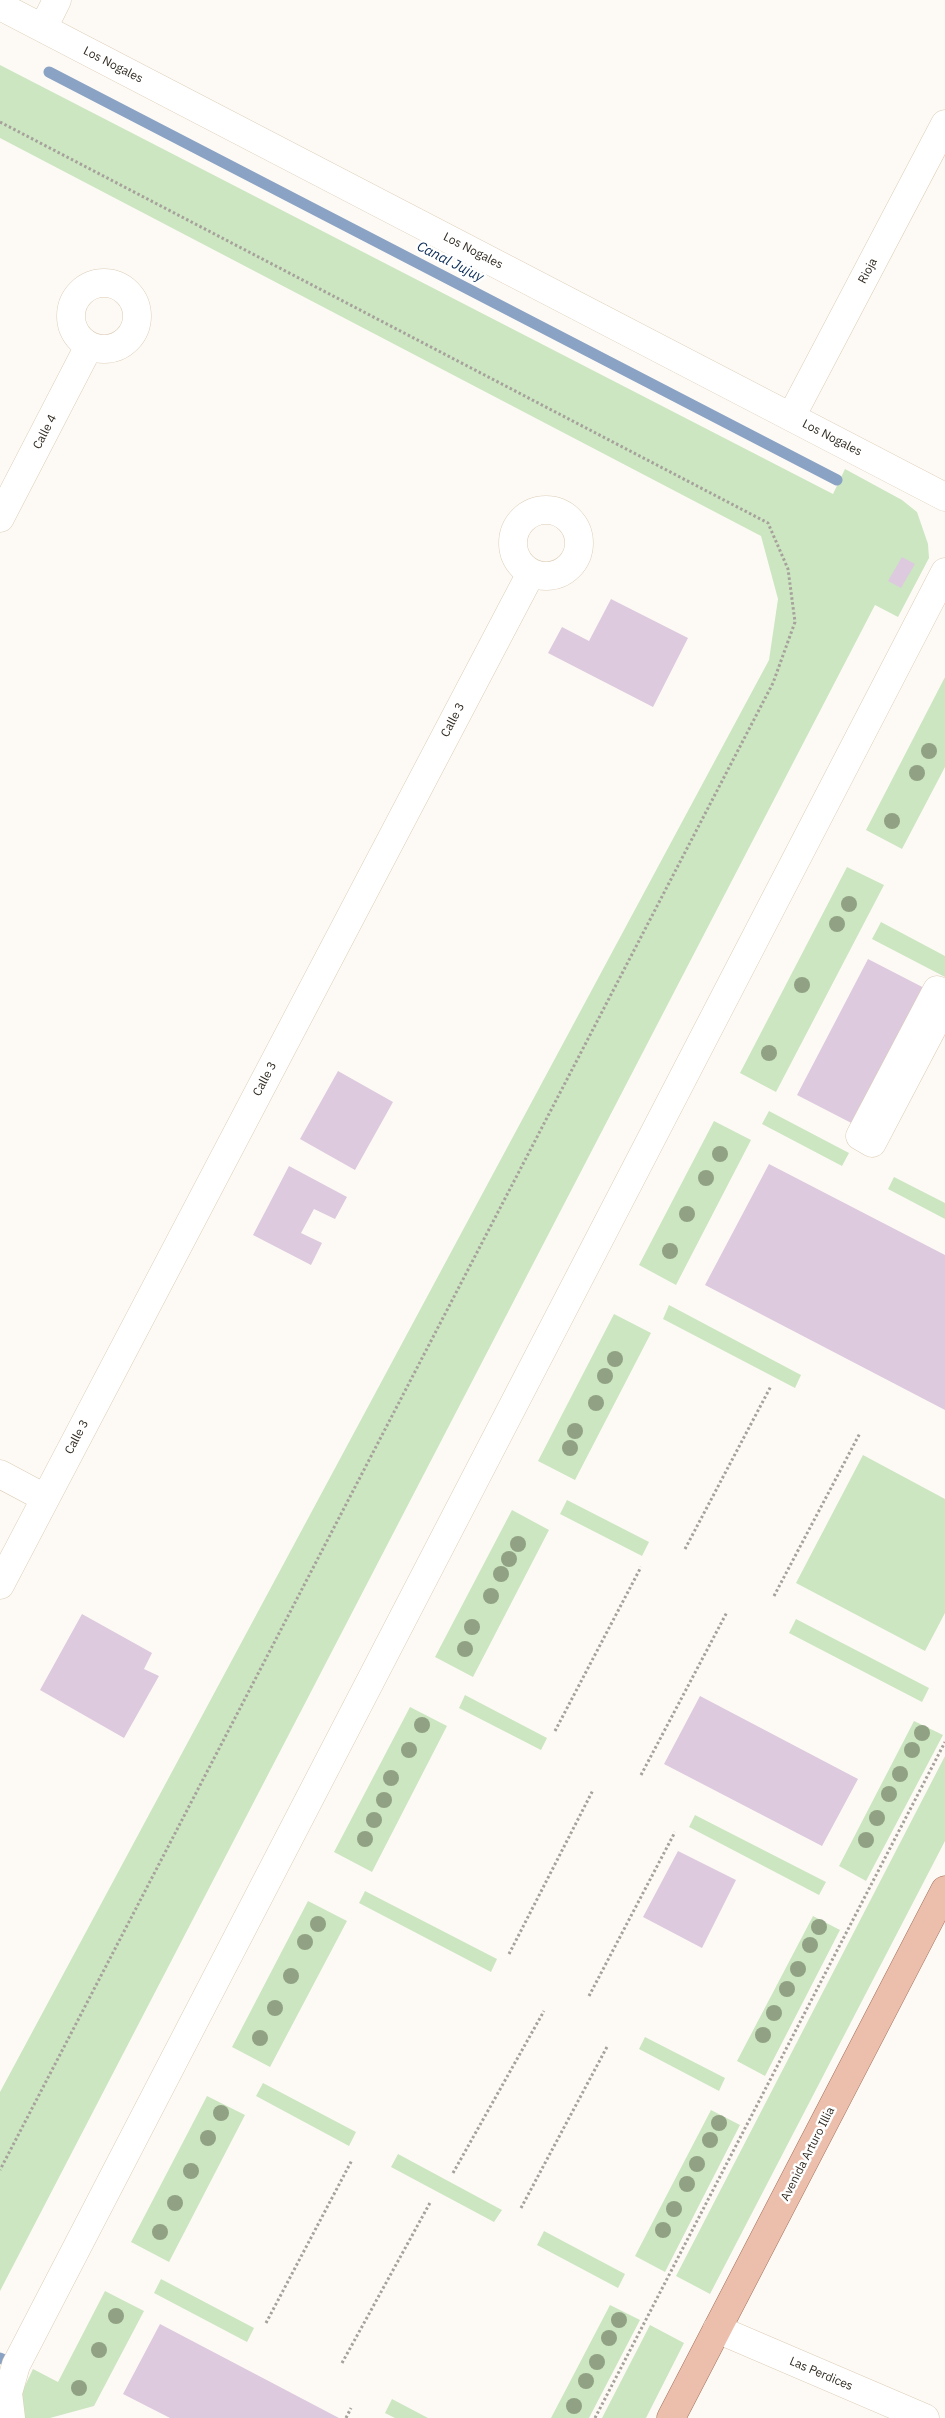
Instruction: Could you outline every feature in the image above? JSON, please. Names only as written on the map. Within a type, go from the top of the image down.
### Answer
[{"type":"main road","name":"Avenida Arturo Illia","points":[[671,2418],[945,1890]]},
{"type":"street","points":[[43,28],[57,0]]},
{"type":"street","name":"Los Nogales","points":[[0,6],[945,496]]},
{"type":"street","name":"Rioja","points":[[792,417],[945,124]]},
{"type":"street","name":"Calle 4","points":[[0,518],[89,346]]},
{"type":"street","points":[[11,2418],[8,2393],[16,2365],[945,572]]},
{"type":"street","name":"Calle 3","points":[[0,1585],[530,573]]},
{"type":"street","points":[[864,1143],[945,995]]},
{"type":"street","points":[[0,1474],[45,1498]]},
{"type":"street","name":"Las Perdices","points":[[718,2329],[925,2418]]},
{"type":"path","points":[[0,122],[768,523],[788,569],[795,622],[768,692],[0,2170]]},
{"type":"path","points":[[685,1549],[772,1386]]},
{"type":"path","points":[[774,1596],[860,1433]]},
{"type":"path","points":[[556,1730],[641,1567]]},
{"type":"path","points":[[641,1775],[727,1612]]},
{"type":"path","points":[[595,2418],[945,1742]]},
{"type":"path","points":[[509,1954],[593,1790]]},
{"type":"path","points":[[589,1996],[675,1832]]},
{"type":"path","points":[[453,2173],[544,2011]]},
{"type":"path","points":[[521,2208],[608,2045]]},
{"type":"path","points":[[266,2324],[352,2160]]},
{"type":"path","points":[[342,2363],[431,2201]]},
{"type":"path","points":[[346,2418],[351,2408]]},
{"type":"green space","points":[[0,65],[833,494],[845,469],[902,500],[917,512],[928,544],[929,558],[898,617],[875,605],[0,2291],[0,2092],[769,660],[778,599],[761,536],[0,138]]},
{"type":"green space","points":[[945,677],[945,767],[902,849],[866,830]]},
{"type":"green space","points":[[847,867],[884,885],[776,1092],[740,1073]]},
{"type":"green space","points":[[881,922],[945,956],[945,977],[872,939]]},
{"type":"green space","points":[[769,1111],[849,1153],[842,1166],[762,1124]]},
{"type":"green space","points":[[714,1121],[751,1140],[676,1285],[639,1265]]},
{"type":"green space","points":[[894,1177],[945,1203],[945,1219],[888,1189]]},
{"type":"green space","points":[[669,1305],[801,1375],[795,1388],[663,1319]]},
{"type":"green space","points":[[614,1314],[651,1333],[575,1480],[538,1461]]},
{"type":"green space","points":[[863,1455],[945,1499],[945,1613],[925,1651],[796,1583]]},
{"type":"green space","points":[[567,1500],[649,1542],[642,1556],[560,1514]]},
{"type":"green space","points":[[512,1510],[549,1530],[473,1677],[435,1657]]},
{"type":"green space","points":[[796,1619],[929,1688],[922,1702],[789,1633]]},
{"type":"green space","points":[[465,1695],[547,1738],[541,1750],[459,1708]]},
{"type":"green space","points":[[410,1707],[447,1726],[372,1872],[334,1852]]},
{"type":"green space","points":[[914,1721],[943,1735],[866,1881],[839,1866]]},
{"type":"green space","points":[[945,1756],[945,1841],[710,2294],[676,2276]]},
{"type":"green space","points":[[695,1815],[826,1882],[819,1895],[689,1827]]},
{"type":"green space","points":[[365,1891],[497,1959],[491,1972],[359,1903]]},
{"type":"green space","points":[[308,1901],[347,1921],[270,2067],[232,2047]]},
{"type":"green space","points":[[813,1916],[840,1930],[765,2076],[737,2061]]},
{"type":"green space","points":[[645,2037],[725,2078],[719,2091],[639,2049]]},
{"type":"green space","points":[[263,2083],[356,2132],[349,2146],[256,2096]]},
{"type":"green space","points":[[207,2096],[245,2115],[169,2262],[131,2242]]},
{"type":"green space","points":[[711,2110],[740,2125],[665,2272],[635,2256]]},
{"type":"green space","points":[[398,2154],[502,2210],[494,2222],[391,2167]]},
{"type":"green space","points":[[544,2231],[625,2274],[618,2288],[537,2245]]},
{"type":"green space","points":[[161,2279],[254,2328],[247,2342],[154,2293]]},
{"type":"green space","points":[[105,2291],[144,2311],[94,2406],[50,2418],[22,2418],[20,2396],[33,2369],[58,2382]]},
{"type":"green space","points":[[610,2305],[640,2320],[589,2418],[551,2418]]},
{"type":"green space","points":[[650,2325],[684,2343],[646,2418],[602,2418]]},
{"type":"green space","points":[[392,2399],[428,2418],[395,2418],[385,2413]]},
{"type":"building","points":[[902,557],[915,564],[901,588],[888,581]]},
{"type":"building","points":[[611,599],[688,638],[653,707],[548,653],[562,627],[589,641]]},
{"type":"building","points":[[868,959],[932,992],[861,1128],[797,1095]]},
{"type":"building","points":[[338,1071],[393,1102],[355,1170],[300,1139]]},
{"type":"building","points":[[769,1164],[945,1255],[945,1410],[705,1285]]},
{"type":"building","points":[[289,1166],[347,1197],[335,1219],[314,1209],[301,1233],[322,1243],[311,1265],[253,1235]]},
{"type":"building","points":[[82,1614],[152,1653],[144,1669],[159,1676],[124,1738],[40,1690]]},
{"type":"building","points":[[700,1696],[858,1779],[822,1846],[664,1764]]},
{"type":"building","points":[[678,1851],[736,1880],[702,1948],[643,1917]]},
{"type":"building","points":[[160,2324],[339,2418],[170,2418],[123,2394]]},
{"type":"waterway","name":"Canal Jujuy","points":[[49,72],[837,480]]},
{"type":"waterway","points":[[0,2358],[16,2365]]}]
